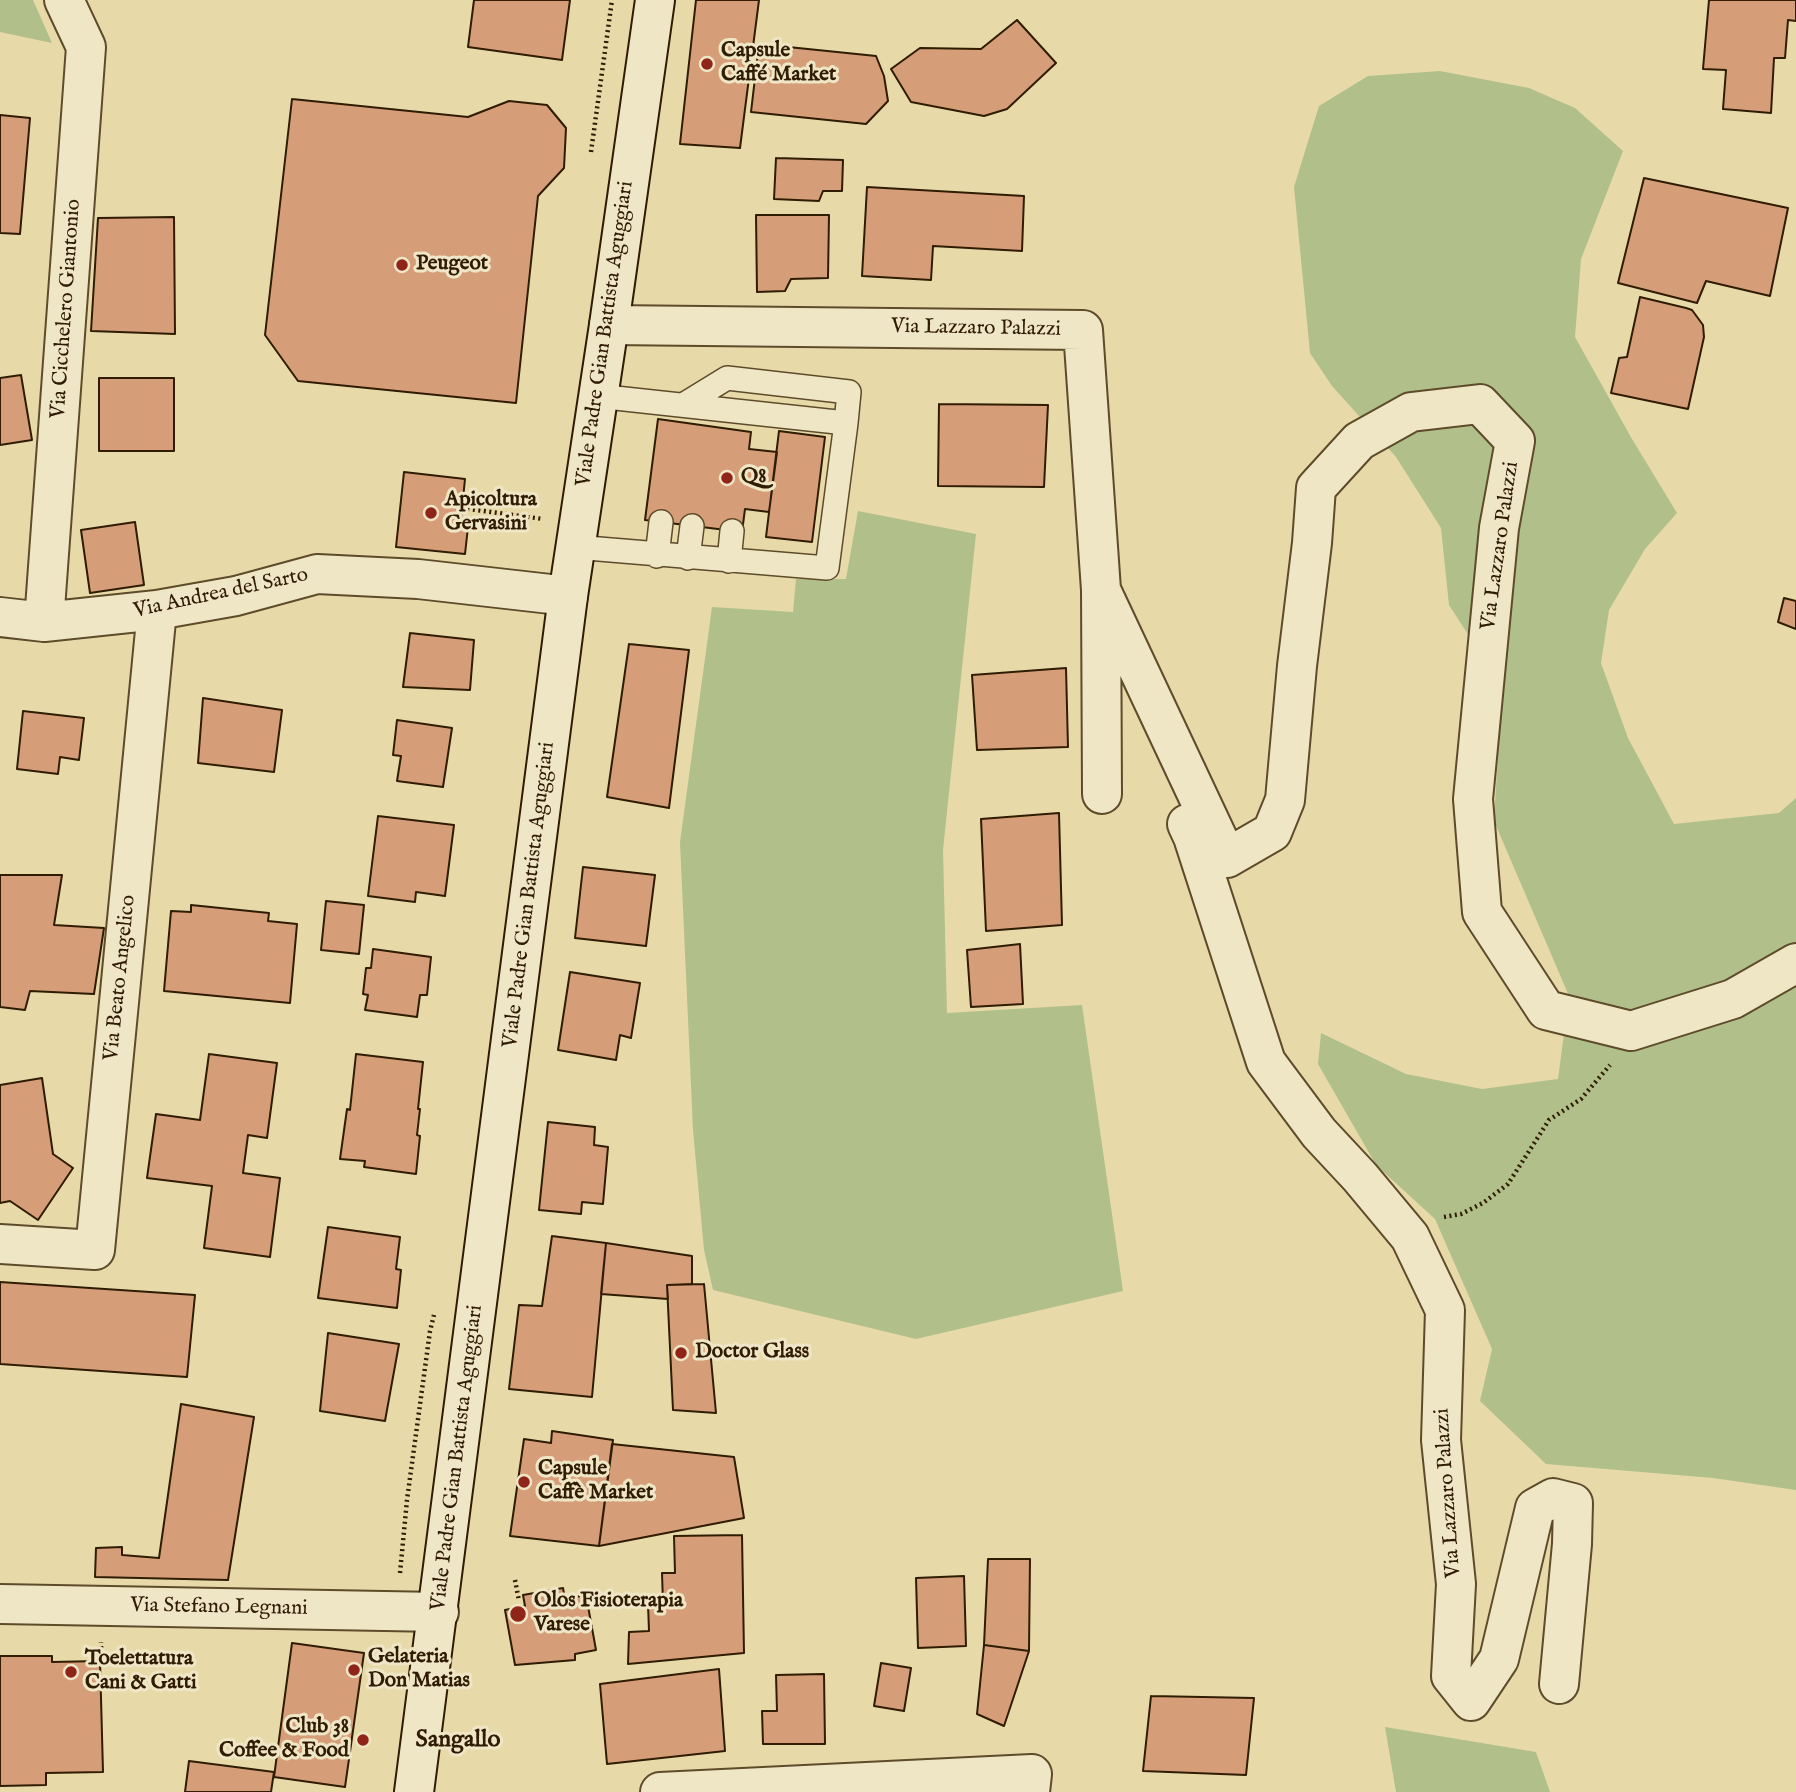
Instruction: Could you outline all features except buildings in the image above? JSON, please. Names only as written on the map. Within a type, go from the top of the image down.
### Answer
[{"type":"street","name":"Via Cicchelero Giantonio","points":[[44,622],[86,47],[64,0]]},
{"type":"street","name":"Viale Padre Gian Battista Aguggiari","points":[[414,1792],[568,596],[655,0]]},
{"type":"street","name":"Via Lazzaro Palazzi","points":[[609,325],[1083,330],[1101,590],[1102,794]]},
{"type":"street","name":"Via Lazzaro Palazzi","points":[[1101,590],[1227,859],[1272,832],[1285,800],[1316,488],[1359,441],[1410,412],[1480,404],[1515,441],[1499,528],[1473,799],[1482,912],[1546,1010],[1631,1031],[1733,999],[1796,963]]},
{"type":"street","name":"Via Andrea del Sarto","points":[[0,617],[44,622],[157,610],[236,596],[317,574],[418,579],[568,596]]},
{"type":"street","name":"Via Beato Angelico","points":[[0,1244],[95,1250],[157,610]]},
{"type":"street","name":"Via Lazzaro Palazzi","points":[[1102,649],[1193,837],[1266,1062],[1319,1133],[1410,1237],[1446,1310],[1441,1440],[1456,1584],[1451,1676],[1471,1701],[1499,1659],[1535,1508],[1553,1498],[1573,1503],[1572,1544],[1559,1684]]},
{"type":"street","name":"Via Stefano Legnani","points":[[0,1604],[439,1612]]},
{"type":"street","points":[[660,1792],[1032,1774],[1030,1792]]},
{"type":"lane","points":[[575,547],[657,556],[827,568],[849,392],[727,378],[687,412]]},
{"type":"lane","points":[[597,396],[741,421],[846,423]]},
{"type":"lane","points":[[657,556],[661,522]]},
{"type":"lane","points":[[688,558],[692,526]]},
{"type":"lane","points":[[729,561],[732,531]]},
{"type":"path","points":[[462,509],[533,519]]},
{"type":"path","points":[[1394,1218],[1435,1219],[1461,1214],[1483,1203],[1508,1184],[1549,1120],[1581,1099],[1642,1027]]},
{"type":"path","points":[[515,1580],[519,1601]]},
{"type":"path","points":[[94,1652],[101,1652]]},
{"type":"green space","points":[[0,0],[33,0],[52,43],[0,32]]},
{"type":"green space","points":[[1440,71],[1529,88],[1575,108],[1623,151],[1581,259],[1575,337],[1677,513],[1645,549],[1609,610],[1601,663],[1628,738],[1674,824],[1779,813],[1796,798],[1796,1490],[1713,1478],[1546,1464],[1480,1401],[1492,1349],[1435,1219],[1376,1165],[1318,1064],[1321,1033],[1406,1074],[1482,1089],[1558,1079],[1569,996],[1494,821],[1502,687],[1449,605],[1441,528],[1396,457],[1332,386],[1310,353],[1294,187],[1319,106],[1368,76]]},
{"type":"green space","points":[[858,511],[976,534],[943,850],[947,1013],[1082,1005],[1123,1291],[916,1339],[713,1290],[704,1250],[693,1130],[680,842],[712,607],[793,612],[796,579],[846,579]]},
{"type":"green space","points":[[1385,1727],[1536,1752],[1550,1792],[1396,1792]]},
{"type":"place","name":"Capsule Caffé Market","points":[[707,64]]},
{"type":"place","name":"Peugeot","points":[[402,265]]},
{"type":"place","name":"Q8","points":[[727,478]]},
{"type":"place","name":"Apicoltura Gervasini","points":[[431,513]]},
{"type":"place","name":"Doctor Glass","points":[[681,1353]]},
{"type":"place","name":"Capsule Caffè Market","points":[[524,1482]]},
{"type":"place","name":"Olos Fisioterapia Varese","points":[[518,1614]]},
{"type":"place","name":"Gelateria Don Matias","points":[[354,1670]]},
{"type":"place","name":"Toelettatura Cani & Gatti","points":[[71,1672]]},
{"type":"place","name":"Club 38 Coffee & Food","points":[[363,1740]]},
{"type":"district","name":"Sangallo","points":[[458,1741]]}]
